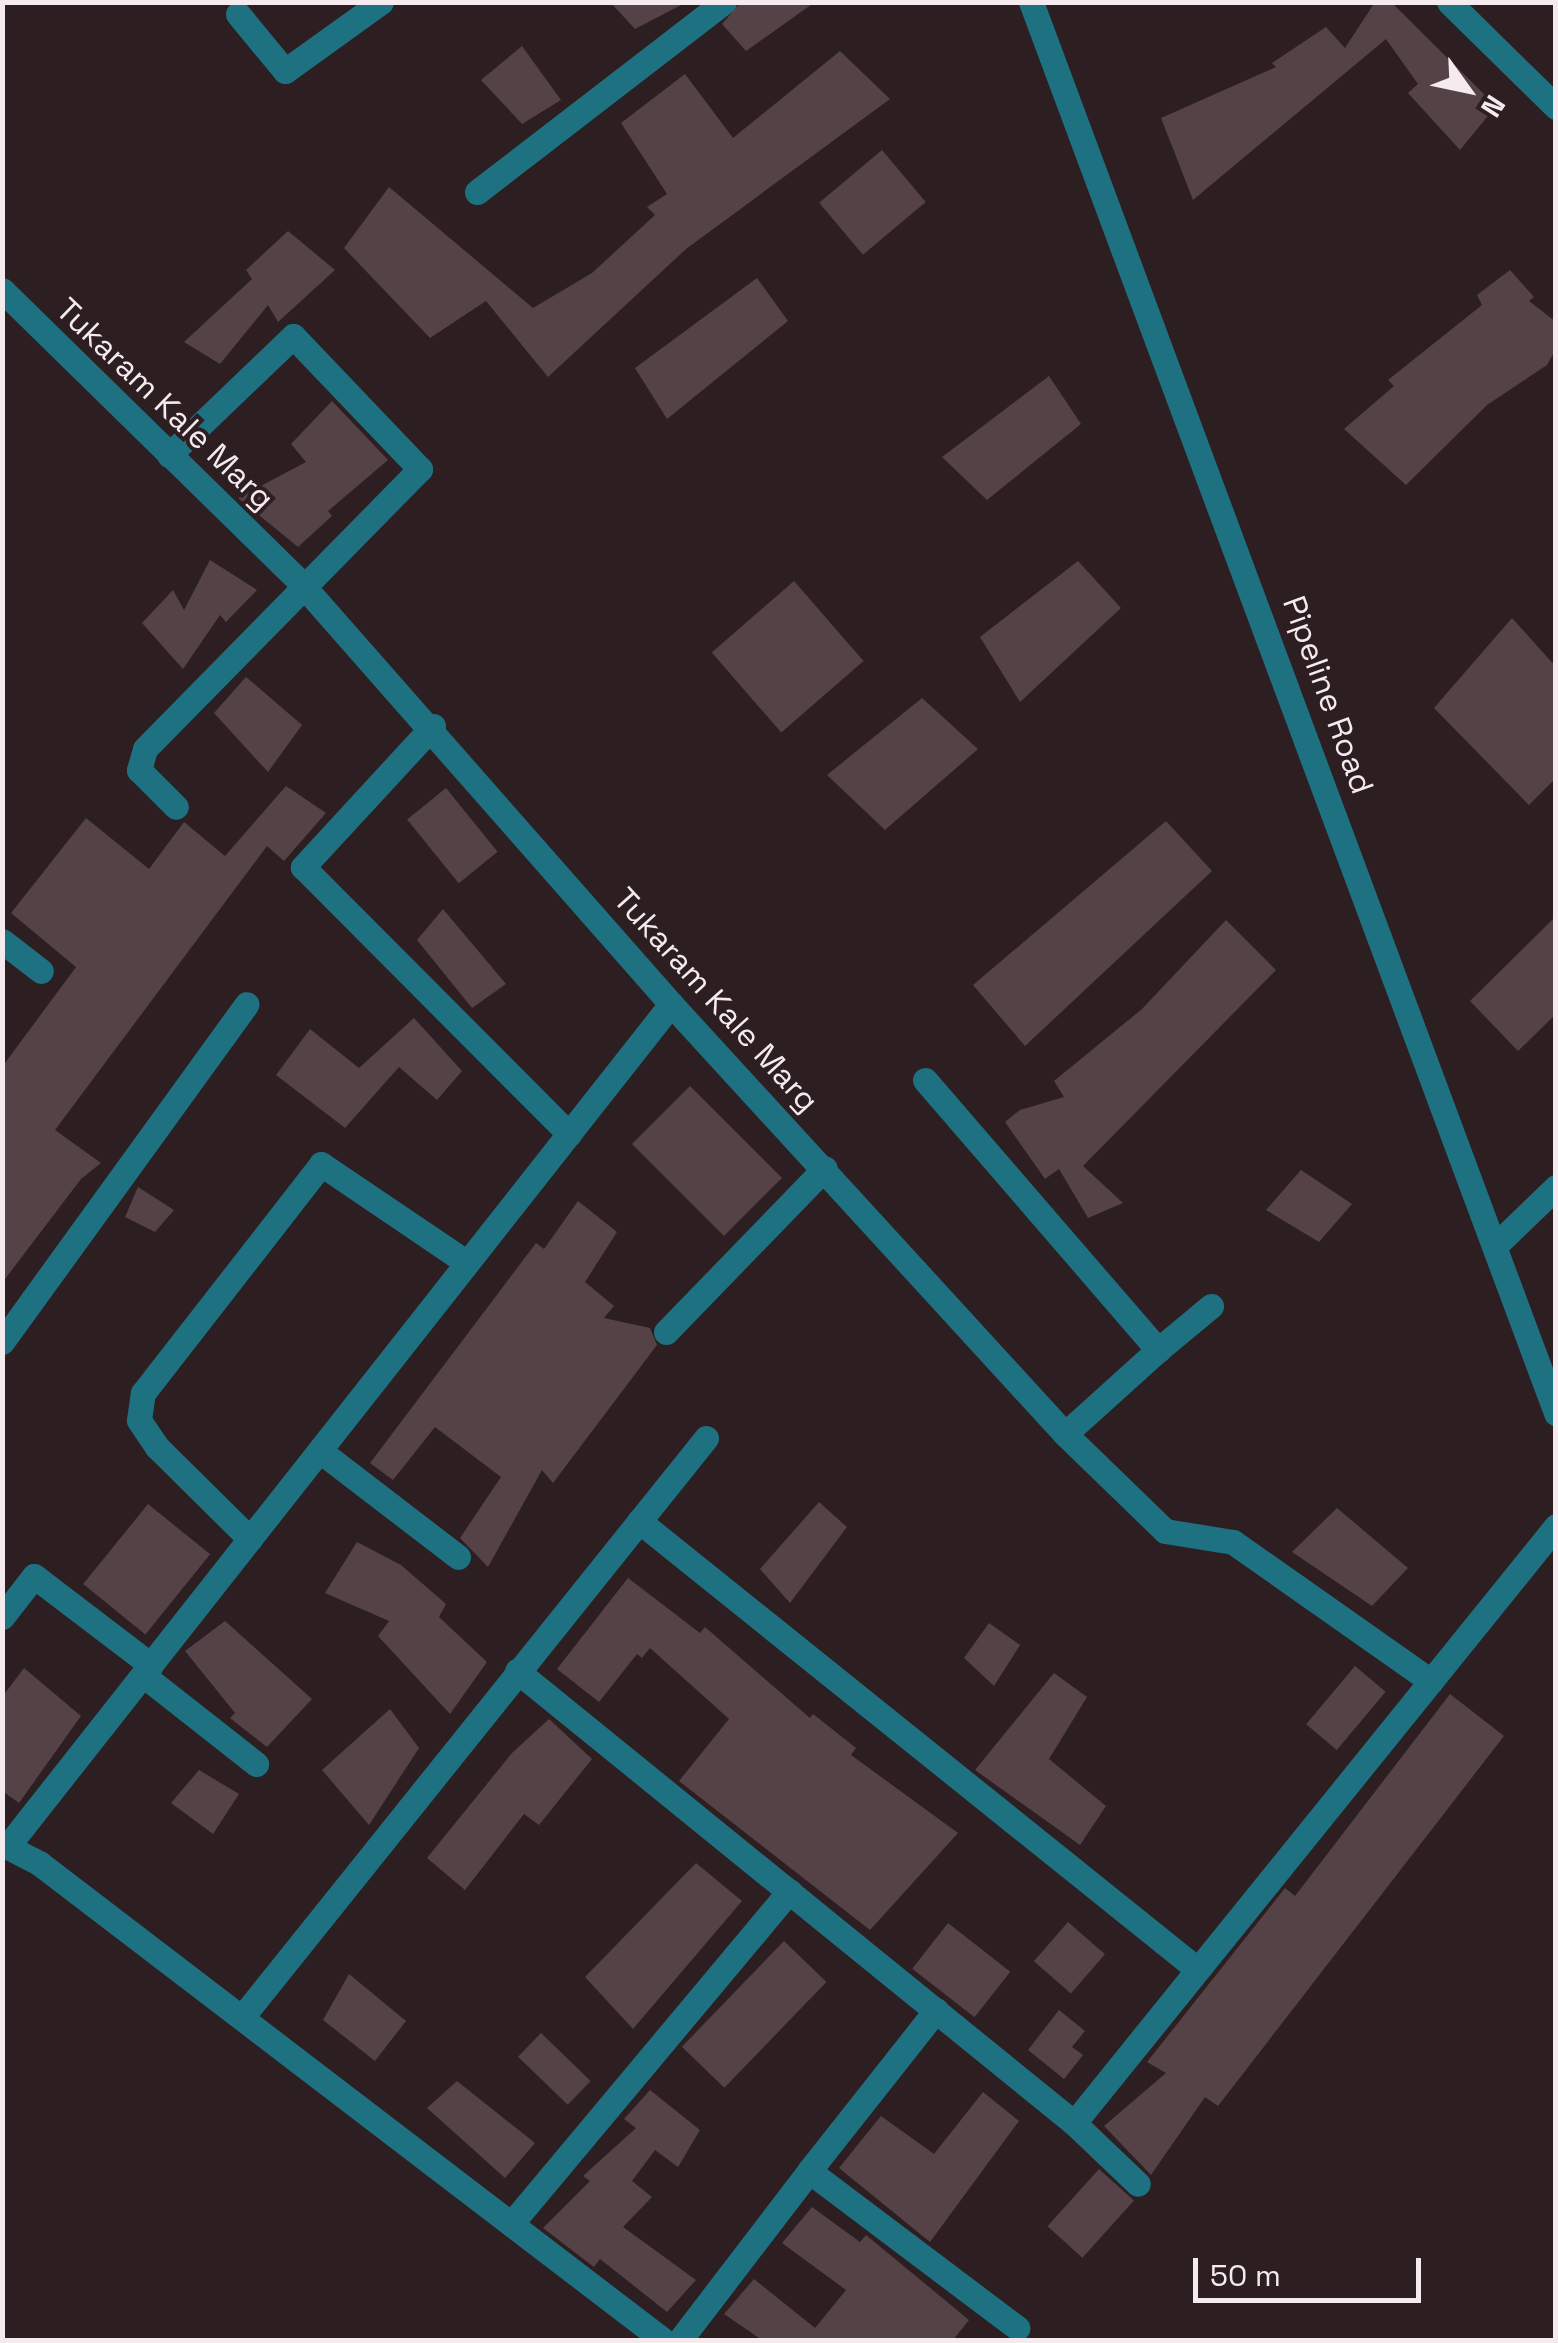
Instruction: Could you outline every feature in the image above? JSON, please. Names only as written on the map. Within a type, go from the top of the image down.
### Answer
[{"type":"street","points":[[238,14],[285,71],[381,2]]},
{"type":"street","points":[[477,192],[724,2]]},
{"type":"street","name":"Pipeline Road","points":[[1031,2],[1498,1243],[1556,1413]]},
{"type":"street","points":[[1448,2],[1556,106]]},
{"type":"street","name":"Tukaram Kale Marg","points":[[5,299],[304,587],[433,726],[671,1004],[1066,1434],[1165,1530],[1233,1542],[1430,1681]]},
{"type":"street","points":[[170,455],[293,336],[420,470],[145,749],[139,770],[176,807]]},
{"type":"street","points":[[433,726],[303,867],[569,1134]]},
{"type":"street","points":[[2,942],[40,972]]},
{"type":"street","points":[[2,1342],[248,1004]]},
{"type":"street","points":[[663,2340],[39,1863],[5,1846],[671,1004]]},
{"type":"street","points":[[926,1080],[1158,1350]]},
{"type":"street","points":[[250,1539],[158,1447],[140,1420],[142,1393],[321,1164],[467,1264]]},
{"type":"street","points":[[666,1332],[825,1168]]},
{"type":"street","points":[[1498,1243],[1556,1187]]},
{"type":"street","points":[[1066,1434],[1212,1306]]},
{"type":"street","points":[[242,2017],[706,1438]]},
{"type":"street","points":[[320,1451],[458,1557]]},
{"type":"street","points":[[640,1521],[1198,1969]]},
{"type":"street","points":[[1074,2122],[1556,1526]]},
{"type":"street","points":[[2,1617],[34,1576],[256,1764]]},
{"type":"street","points":[[518,1671],[1074,2122],[1138,2184]]},
{"type":"street","points":[[511,2224],[788,1891]]},
{"type":"street","points":[[680,2340],[936,2010]]},
{"type":"street","points":[[809,2171],[1016,2328]]},
{"type":"building","points":[[610,2],[687,2],[635,29]]},
{"type":"building","points":[[741,2],[815,2],[746,51],[722,24]]},
{"type":"building","points":[[1375,2],[1391,2],[1496,106],[1460,150],[1408,93],[1418,84],[1386,39],[1193,200],[1161,118],[1276,67],[1272,63],[1326,27],[1345,48]]},
{"type":"building","points":[[522,46],[561,100],[522,124],[481,80]]},
{"type":"building","points":[[840,51],[890,99],[686,249],[548,377],[486,301],[430,338],[344,248],[389,187],[533,308],[592,273],[655,215],[647,207],[667,194],[621,123],[685,74],[733,138]]},
{"type":"building","points":[[882,150],[926,202],[863,255],[819,203]]},
{"type":"building","points":[[288,231],[335,270],[278,322],[268,305],[220,364],[184,342],[252,279],[246,270]]},
{"type":"building","points":[[1510,270],[1534,297],[1529,301],[1556,322],[1556,349],[1547,365],[1487,405],[1406,485],[1344,429],[1394,386],[1388,380],[1482,305],[1477,295]]},
{"type":"building","points":[[757,278],[788,321],[667,419],[635,368]]},
{"type":"building","points":[[1049,376],[1081,424],[987,500],[942,457]]},
{"type":"building","points":[[332,401],[388,460],[328,511],[332,516],[298,547],[238,498],[306,462],[291,444]]},
{"type":"building","points":[[210,560],[257,590],[226,622],[220,615],[183,669],[142,623],[173,590],[184,610]]},
{"type":"building","points":[[1078,561],[1121,608],[1020,702],[980,637]]},
{"type":"building","points":[[794,581],[864,661],[781,733],[712,653]]},
{"type":"building","points":[[1512,618],[1556,667],[1556,778],[1529,805],[1434,708]]},
{"type":"building","points":[[246,677],[302,725],[268,772],[214,713]]},
{"type":"building","points":[[922,698],[978,749],[885,830],[827,775]]},
{"type":"building","points":[[286,786],[326,813],[284,861],[267,846],[55,1130],[101,1163],[81,1179],[2,1283],[2,1067],[76,967],[11,913],[86,818],[149,869],[184,822],[225,856]]},
{"type":"building","points":[[446,788],[498,852],[459,883],[407,819]]},
{"type":"building","points":[[1166,821],[1212,871],[1025,1046],[973,985]]},
{"type":"building","points":[[443,909],[506,984],[472,1008],[417,940]]},
{"type":"building","points":[[1556,916],[1556,1014],[1518,1051],[1470,1001]]},
{"type":"building","points":[[1226,920],[1276,970],[1083,1166],[1123,1203],[1088,1218],[1059,1169],[1045,1179],[1005,1122],[1020,1110],[1064,1097],[1054,1081],[1142,1009]]},
{"type":"building","points":[[414,1018],[462,1071],[437,1100],[399,1067],[345,1128],[276,1075],[310,1029],[359,1068]]},
{"type":"building","points":[[690,1086],[782,1178],[724,1236],[632,1144]]},
{"type":"building","points":[[1301,1170],[1352,1204],[1319,1242],[1266,1210]]},
{"type":"building","points":[[138,1187],[174,1210],[155,1232],[125,1217]]},
{"type":"building","points":[[578,1201],[617,1232],[585,1282],[614,1306],[604,1318],[650,1328],[657,1345],[553,1483],[542,1470],[488,1567],[460,1538],[501,1477],[435,1427],[393,1480],[370,1463],[536,1243],[544,1249]]},
{"type":"building","points":[[819,1502],[847,1527],[790,1603],[760,1569]]},
{"type":"building","points":[[148,1504],[210,1554],[145,1634],[83,1584]]},
{"type":"building","points":[[1337,1508],[1408,1568],[1372,1606],[1292,1552]]},
{"type":"building","points":[[357,1542],[401,1565],[446,1604],[439,1617],[487,1662],[450,1714],[378,1636],[389,1621],[325,1593]]},
{"type":"building","points":[[628,1578],[700,1633],[705,1627],[810,1718],[813,1714],[856,1748],[851,1755],[958,1833],[870,1930],[679,1781],[729,1719],[650,1648],[642,1658],[637,1654],[599,1702],[557,1669]]},
{"type":"building","points":[[225,1621],[312,1699],[267,1747],[230,1718],[235,1713],[185,1651]]},
{"type":"building","points":[[989,1623],[1020,1645],[994,1686],[964,1658]]},
{"type":"building","points":[[1355,1666],[1386,1692],[1337,1750],[1306,1724]]},
{"type":"building","points":[[24,1668],[81,1716],[19,1803],[2,1791],[2,1697]]},
{"type":"building","points":[[1054,1673],[1087,1697],[1049,1759],[1106,1806],[1080,1845],[975,1770]]},
{"type":"building","points":[[1450,1694],[1504,1736],[1218,2106],[1205,2097],[1151,2175],[1104,2126],[1166,2073],[1147,2062],[1285,1888],[1295,1896]]},
{"type":"building","points":[[390,1709],[419,1748],[369,1825],[322,1770]]},
{"type":"building","points":[[549,1719],[592,1759],[539,1825],[524,1814],[465,1890],[427,1858],[512,1753]]},
{"type":"building","points":[[199,1770],[239,1794],[213,1834],[171,1803]]},
{"type":"building","points":[[696,1863],[742,1901],[633,2029],[585,1977]]},
{"type":"building","points":[[1068,1922],[1105,1954],[1071,1993],[1034,1961]]},
{"type":"building","points":[[948,1923],[1010,1972],[975,2017],[912,1969]]},
{"type":"building","points":[[784,1941],[826,1982],[724,2088],[682,2047]]},
{"type":"building","points":[[349,1974],[406,2021],[375,2061],[323,2020]]},
{"type":"building","points":[[1059,2010],[1085,2031],[1072,2047],[1083,2055],[1064,2079],[1028,2050]]},
{"type":"building","points":[[541,2033],[591,2081],[568,2105],[518,2057]]},
{"type":"building","points":[[457,2081],[535,2143],[505,2178],[427,2108]]},
{"type":"building","points":[[650,2090],[700,2130],[678,2167],[655,2150],[632,2181],[652,2197],[623,2227],[696,2280],[667,2312],[600,2259],[594,2267],[543,2228],[590,2181],[583,2176],[636,2128],[624,2119]]},
{"type":"building","points":[[983,2092],[1019,2121],[930,2242],[839,2168],[881,2116],[934,2154]]},
{"type":"building","points":[[1099,2169],[1134,2200],[1082,2258],[1047,2226]]},
{"type":"building","points":[[812,2207],[860,2242],[866,2235],[969,2320],[953,2340],[762,2340],[724,2314],[754,2279],[815,2328],[846,2290],[782,2243]]}]
